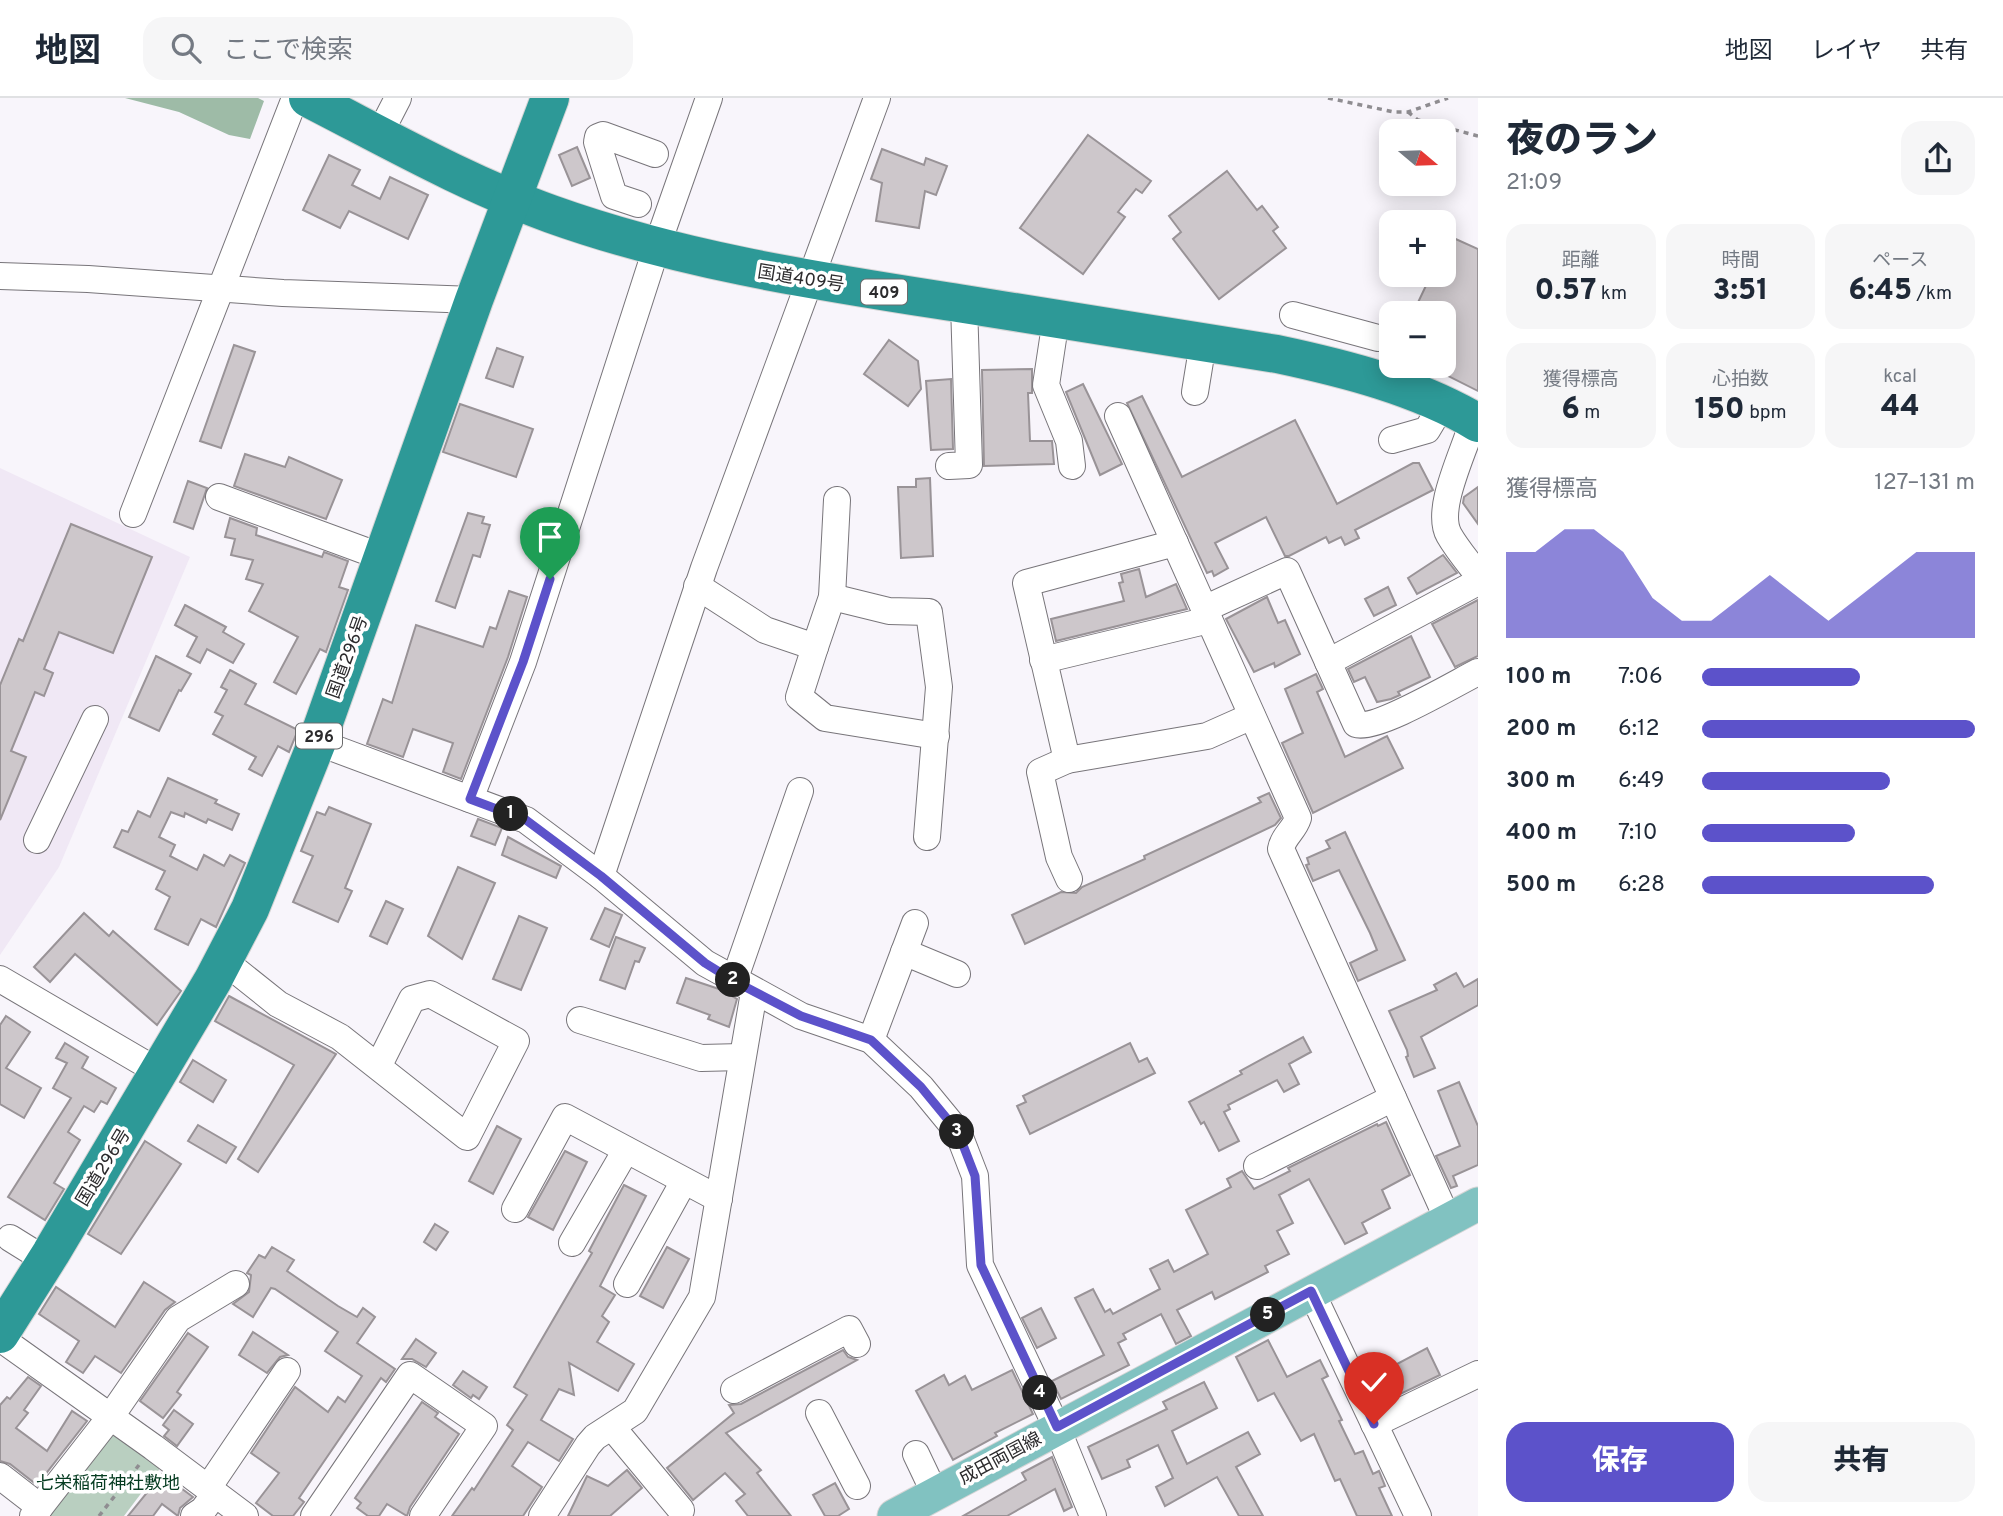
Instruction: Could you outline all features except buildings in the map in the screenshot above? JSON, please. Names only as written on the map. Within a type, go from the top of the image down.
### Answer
[{"type":"highway","name":"国道409号","points":[[308,98],[391,108],[512,198],[552,214],[625,212],[657,246],[747,270],[1056,319],[1133,319],[1189,332],[1286,332],[1371,352],[1464,416]]},
{"type":"highway","name":"国道296号","points":[[0,1336],[159,1072],[250,909],[317,742],[512,198],[540,101]]},
{"type":"main road","name":"成田両国線","points":[[894,1516],[1478,1204]]},
{"type":"street","points":[[133,514],[295,98]]},
{"type":"street","points":[[470,799],[523,662],[657,246],[709,98]]},
{"type":"street","points":[[601,876],[697,586],[877,98]]},
{"type":"street","points":[[625,212],[614,196],[597,142],[598,137],[603,135],[655,154]]},
{"type":"street","points":[[0,276],[474,300]]},
{"type":"street","points":[[949,466],[969,465],[964,304]]},
{"type":"street","points":[[1056,319],[1046,385],[1069,441],[1072,466]]},
{"type":"street","points":[[1189,332],[1195,392]]},
{"type":"street","points":[[1118,416],[1298,818],[1295,827],[1282,840],[1281,849],[1448,1220]]},
{"type":"street","points":[[1392,440],[1464,416],[1467,444],[1449,491],[1444,522],[1448,534],[1478,575]]},
{"type":"street","points":[[219,497],[383,557]]},
{"type":"street","points":[[837,500],[832,597],[799,697],[825,718],[936,736]]},
{"type":"street","points":[[1067,760],[1026,583],[1175,543]]},
{"type":"street","points":[[1043,660],[1207,615],[1287,571],[1356,724],[1363,727],[1395,715],[1478,672]]},
{"type":"street","points":[[1328,662],[1478,582]]},
{"type":"street","points":[[697,586],[765,630],[815,647]]},
{"type":"street","points":[[832,597],[889,611],[929,612],[939,687],[927,838]]},
{"type":"street","points":[[1064,868],[1040,772],[1067,760],[1207,736],[1252,716]]},
{"type":"street","points":[[37,840],[95,719]]},
{"type":"street","points":[[317,742],[526,820],[601,876],[705,963],[801,1016],[871,1040],[921,1087],[958,1132],[975,1176],[981,1284],[1057,1427],[1093,1516]]},
{"type":"street","points":[[542,1516],[595,1437],[635,1411],[702,1297],[742,1057],[744,986],[800,792]]},
{"type":"street","points":[[871,1040],[915,923]]},
{"type":"street","points":[[904,952],[957,974]]},
{"type":"street","points":[[223,960],[278,1004],[340,1037],[377,1067],[467,1137],[516,1041],[430,994],[412,999],[377,1067]]},
{"type":"street","points":[[0,979],[159,1072]]},
{"type":"street","points":[[580,1020],[701,1058],[742,1057]]},
{"type":"street","points":[[1257,1166],[1393,1098]]},
{"type":"street","points":[[515,1209],[565,1117],[719,1199]]},
{"type":"street","points":[[572,1243],[626,1150]]},
{"type":"street","points":[[626,1284],[684,1181]]},
{"type":"street","points":[[10,1238],[47,1261]]},
{"type":"street","points":[[0,1476],[36,1512],[111,1416],[177,1320],[236,1284]]},
{"type":"street","points":[[1311,1291],[1418,1516]]},
{"type":"street","points":[[734,1390],[849,1329],[857,1344]]},
{"type":"street","points":[[0,1336],[245,1516]]},
{"type":"street","points":[[194,1516],[203,1510],[211,1491],[287,1371]]},
{"type":"street","points":[[1374,1424],[1478,1374]]},
{"type":"street","points":[[314,1516],[410,1376],[484,1426],[423,1516]]},
{"type":"street","points":[[819,1413],[857,1486]]},
{"type":"street","points":[[612,1427],[681,1510]]},
{"type":"street","points":[[916,1454],[935,1494]]},
{"type":"path","points":[[1328,98],[1408,112],[1448,98]]},
{"type":"path","points":[[1408,112],[1418,120],[1478,136]]},
{"type":"path","points":[[99,1516],[153,1447]]},
{"type":"shaded area","points":[[0,468],[190,557],[59,867],[0,955]]},
{"type":"green space","points":[[125,98],[258,98],[264,101],[250,139],[229,135],[179,112]]},
{"type":"green space","name":"七栄稲荷神社敷地","points":[[114,1434],[161,1467],[124,1516],[41,1516],[101,1440]]},
{"type":"route","points":[[550,579],[523,662],[470,799],[526,820],[601,876],[705,963],[734,981],[801,1016],[871,1040],[921,1087],[958,1132],[975,1176],[981,1265],[1057,1427],[1169,1370],[1311,1291],[1374,1424]]}]
